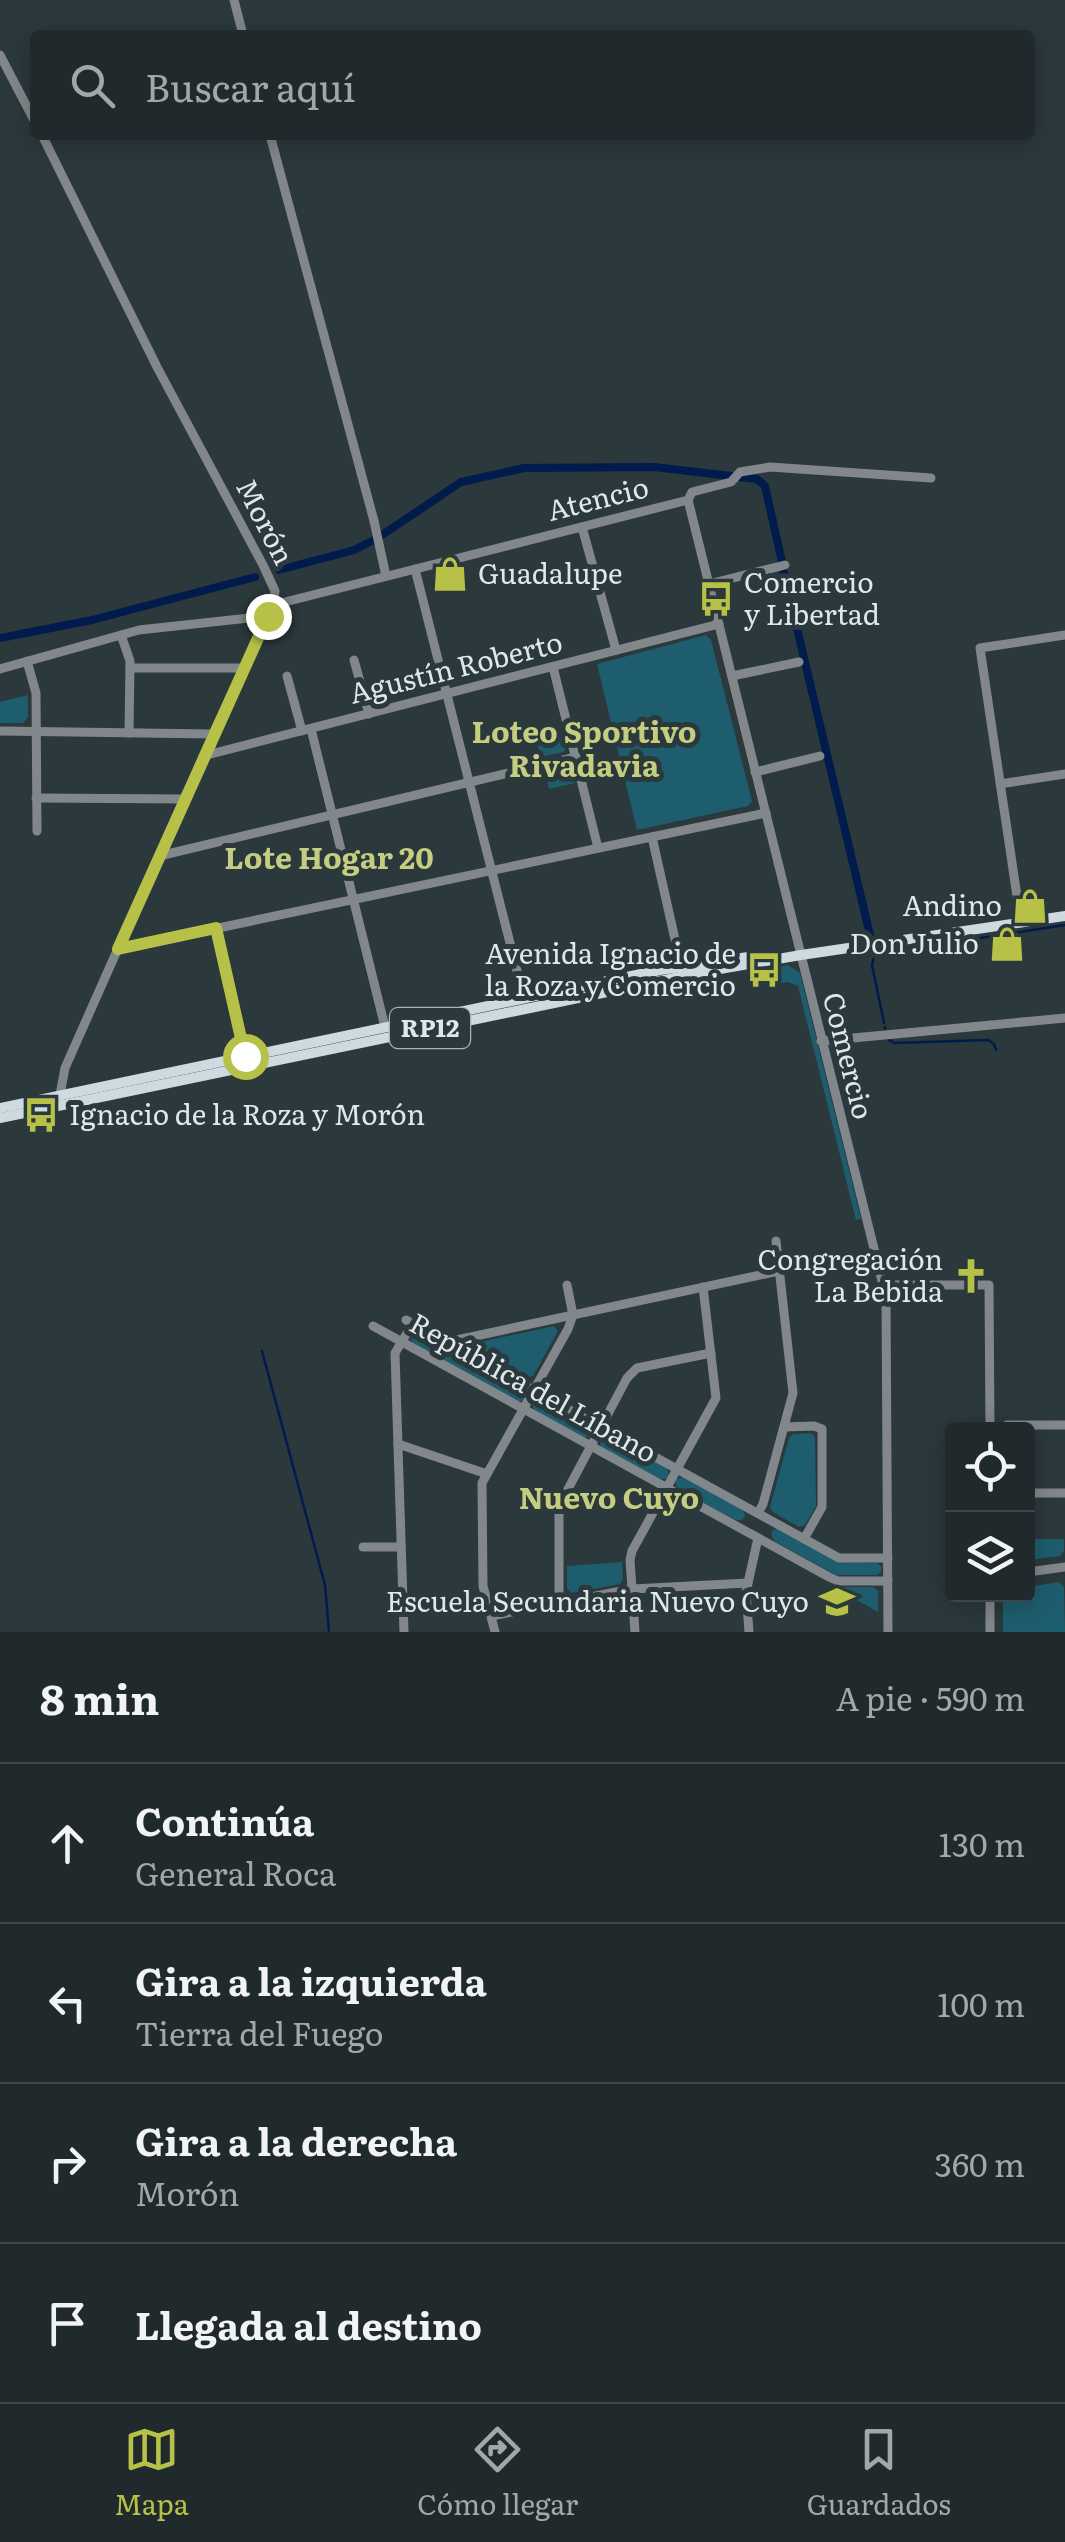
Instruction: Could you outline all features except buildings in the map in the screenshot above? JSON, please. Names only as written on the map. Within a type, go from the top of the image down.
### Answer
[{"type":"main road","name":"RP12","points":[[0,1108],[59,1101],[800,954],[1065,916]]},
{"type":"main road","name":"RP12","points":[[0,1118],[245,1056],[524,998],[681,966],[800,954]]},
{"type":"street","points":[[234,0],[242,30]]},
{"type":"street","points":[[0,55],[30,112]]},
{"type":"street","name":"Morón","points":[[44,140],[275,591],[273,605],[65,1068],[59,1101]]},
{"type":"street","points":[[271,140],[386,576]]},
{"type":"street","name":"Atencio","points":[[273,605],[688,500],[692,492],[731,482],[740,472],[770,467],[931,478]]},
{"type":"street","name":"Comercio","points":[[688,500],[886,1297],[888,1632]]},
{"type":"street","points":[[582,527],[616,650]]},
{"type":"street","points":[[709,584],[784,565]]},
{"type":"street","points":[[416,569],[524,998]]},
{"type":"street","points":[[0,668],[139,630],[268,616]]},
{"type":"street","name":"Agustín Roberto","points":[[203,756],[719,624]]},
{"type":"street","points":[[121,635],[130,661],[129,733]]},
{"type":"street","points":[[1021,923],[980,648],[1065,636]]},
{"type":"street","points":[[354,660],[369,714]]},
{"type":"street","points":[[27,661],[36,693],[36,831]]},
{"type":"street","points":[[732,676],[800,662]]},
{"type":"street","points":[[553,666],[598,848]]},
{"type":"street","points":[[130,668],[243,668]]},
{"type":"street","points":[[287,676],[332,815],[384,1028]]},
{"type":"street","points":[[0,731],[213,734]]},
{"type":"street","points":[[159,856],[576,756]]},
{"type":"street","points":[[756,772],[820,756]]},
{"type":"street","points":[[1000,784],[1065,774]]},
{"type":"street","points":[[36,798],[185,798]]},
{"type":"street","points":[[118,949],[766,814]]},
{"type":"street","points":[[652,837],[681,966]]},
{"type":"street","points":[[216,928],[245,1056]]},
{"type":"street","points":[[821,1040],[1065,1018]]},
{"type":"street","points":[[753,1536],[769,1531],[763,1513],[792,1393],[776,1241]]},
{"type":"street","points":[[447,1342],[778,1271]]},
{"type":"street","points":[[495,1632],[483,1586],[482,1486],[573,1315],[567,1285]]},
{"type":"street","points":[[883,1285],[989,1286],[990,1422]]},
{"type":"street","points":[[635,1632],[632,1551],[716,1398],[703,1287]]},
{"type":"street","name":"República del Líbano","points":[[402,1342],[410,1321],[842,1558],[888,1558]]},
{"type":"street","name":"República del Líbano","points":[[373,1326],[834,1580],[888,1581]]},
{"type":"street","points":[[402,1342],[395,1353],[404,1632]]},
{"type":"street","points":[[559,1603],[559,1506],[634,1370],[710,1352]]},
{"type":"street","points":[[1035,1426],[1065,1425]]},
{"type":"street","points":[[784,1427],[818,1426],[823,1433],[822,1507],[804,1539]]},
{"type":"street","points":[[398,1444],[487,1474]]},
{"type":"street","points":[[1035,1493],[1065,1493]]},
{"type":"street","points":[[749,1632],[748,1583],[753,1536],[745,1528],[747,1519],[763,1513]]},
{"type":"street","points":[[363,1547],[402,1547]]},
{"type":"street","points":[[1035,1571],[1065,1567]]},
{"type":"street","points":[[491,1616],[632,1589],[748,1583]]},
{"type":"street","points":[[990,1602],[990,1632]]},
{"type":"shaded area","points":[[706,635],[711,640],[752,801],[748,806],[637,830],[597,664]]},
{"type":"shaded area","points":[[28,695],[28,717],[23,723],[0,723],[0,702]]},
{"type":"shaded area","points":[[563,734],[564,752],[540,757],[537,741]]},
{"type":"shaded area","points":[[572,769],[575,783],[549,789],[545,772]]},
{"type":"shaded area","points":[[788,965],[800,973],[861,1219],[856,1220],[798,986],[788,982],[776,984],[773,968]]},
{"type":"shaded area","points":[[554,1326],[558,1331],[533,1376],[527,1378],[474,1349],[475,1343]]},
{"type":"shaded area","points":[[416,1332],[524,1389],[526,1398],[517,1401],[413,1344],[410,1337]]},
{"type":"shaded area","points":[[537,1398],[590,1426],[593,1434],[584,1437],[535,1411],[532,1405]]},
{"type":"shaded area","points":[[811,1433],[815,1437],[816,1506],[805,1525],[799,1527],[770,1507],[789,1438],[793,1434]]},
{"type":"shaded area","points":[[607,1435],[667,1468],[669,1475],[660,1479],[601,1447],[599,1439]]},
{"type":"shaded area","points":[[684,1477],[743,1509],[745,1517],[736,1520],[678,1489],[675,1482]]},
{"type":"shaded area","points":[[774,1529],[840,1562],[877,1563],[881,1572],[836,1575],[774,1541]]},
{"type":"shaded area","points":[[1035,1539],[1064,1539],[1060,1556],[1035,1559]]},
{"type":"shaded area","points":[[622,1562],[620,1584],[572,1593],[567,1589],[567,1566]]},
{"type":"shaded area","points":[[1059,1582],[1064,1587],[1065,1632],[1003,1632],[1003,1602],[1035,1602],[1035,1586]]},
{"type":"shaded area","points":[[834,1587],[873,1587],[878,1591],[878,1612]]},
{"type":"waterway","points":[[382,535],[461,482],[524,468],[654,467],[731,476]]},
{"type":"waterway","points":[[739,477],[757,479],[765,486],[782,562]]},
{"type":"waterway","points":[[279,570],[354,550],[374,540]]},
{"type":"waterway","points":[[783,570],[871,939]]},
{"type":"waterway","points":[[0,638],[92,620],[255,577]]},
{"type":"waterway","points":[[874,955],[874,951],[876,954],[1065,925]]},
{"type":"waterway","points":[[874,957],[872,965],[884,1023]]},
{"type":"waterway","points":[[529,1003],[621,984]]},
{"type":"waterway","points":[[625,994],[630,999],[645,997]]},
{"type":"waterway","points":[[889,1040],[988,1040],[996,1050]]},
{"type":"waterway","points":[[262,1351],[325,1585],[329,1632]]},
{"type":"place","name":"Guadalupe","points":[[450,574]]},
{"type":"place","name":"Comercio y Libertad","points":[[716,599]]},
{"type":"place","name":"Andino","points":[[1030,906]]},
{"type":"place","name":"Don Julio","points":[[1007,944]]},
{"type":"place","name":"Avenida Ignacio de la Roza y Comercio","points":[[764,970]]},
{"type":"place","name":"Ignacio de la Roza y Morón","points":[[41,1115]]},
{"type":"place","name":"Congregación La Bebida","points":[[971,1276]]},
{"type":"place","name":"Escuela Secundaria Nuevo Cuyo","points":[[837,1602]]},
{"type":"district","name":"Loteo Sportivo Rivadavia","points":[[584,750]]},
{"type":"district","name":"Lote Hogar 20","points":[[329,859]]},
{"type":"district","name":"Nuevo Cuyo","points":[[609,1499]]},
{"type":"route","points":[[245,1056],[216,928],[118,949],[268,616]]}]
